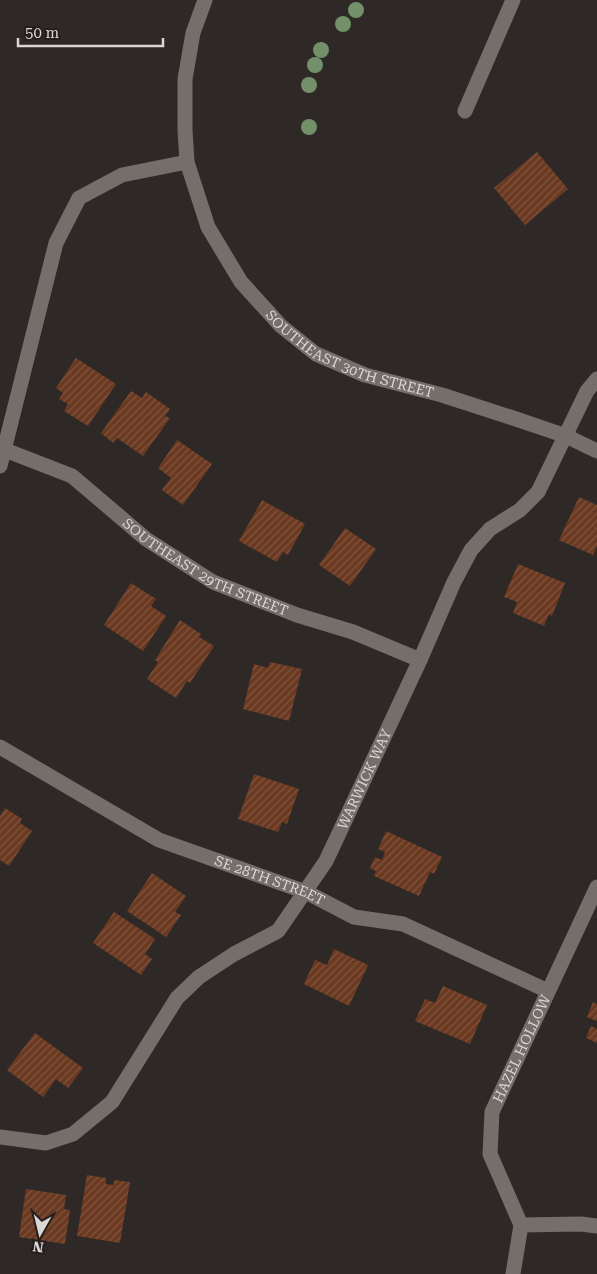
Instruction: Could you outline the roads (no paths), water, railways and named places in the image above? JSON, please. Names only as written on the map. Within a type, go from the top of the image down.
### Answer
[{"type":"street","name":"SOUTHEAST 30TH STREET","points":[[205,0],[193,33],[185,79],[187,162],[208,227],[241,282],[281,326],[316,354],[365,375],[442,395],[566,436],[597,451]]},
{"type":"street","points":[[465,111],[513,0]]},
{"type":"street","points":[[0,466],[56,243],[79,198],[122,174],[187,162]]},
{"type":"street","name":"WARWICK WAY","points":[[0,1137],[46,1143],[73,1134],[112,1102],[177,998],[199,977],[234,954],[278,931],[326,861],[420,660],[454,582],[471,550],[490,529],[520,510],[538,492],[588,391],[597,379]]},
{"type":"street","name":"SOUTHEAST 29TH STREET","points":[[4,450],[72,476],[146,539],[213,582],[297,615],[353,632],[420,660]]},
{"type":"street","name":"SE 28TH STREET","points":[[0,747],[159,840],[306,892],[354,918],[403,924],[548,991]]},
{"type":"street","name":"HAZEL HOLLOW","points":[[521,1225],[490,1154],[492,1112],[597,887]]},
{"type":"street","points":[[513,1274],[521,1225],[581,1224],[597,1226]]}]
